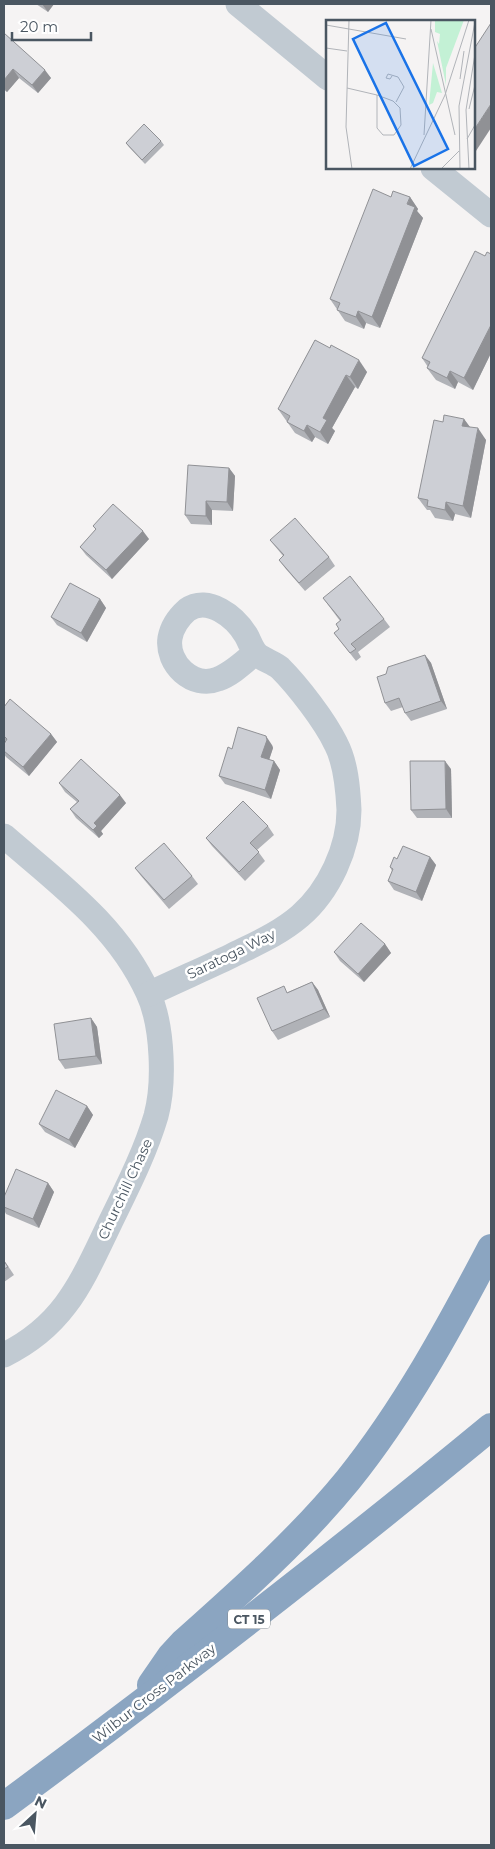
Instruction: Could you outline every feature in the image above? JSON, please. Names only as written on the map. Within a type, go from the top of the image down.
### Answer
[{"type":"highway","points":[[137,1707],[157,1675],[177,1650],[268,1566],[326,1506],[371,1450],[416,1383],[491,1248]]},
{"type":"highway","name":"Wilbur Cross Parkway","points":[[4,1806],[137,1707],[377,1520],[491,1427]]},
{"type":"street","points":[[238,4],[326,76]]},
{"type":"street","points":[[434,169],[491,215]]},
{"type":"street","name":"Saratoga Way","points":[[149,994],[270,937],[300,916],[324,889],[339,858],[348,823],[348,785],[337,745],[313,708],[279,668],[255,653]]},
{"type":"street","name":"Churchill Chase","points":[[4,836],[102,923],[129,958],[149,994],[160,1034],[162,1075],[157,1114],[144,1150],[80,1285],[54,1320],[24,1345],[4,1355]]},
{"type":"building","points":[[491,23],[491,104],[475,128],[475,47]]},
{"type":"building","points":[[4,33],[45,70],[32,85],[13,69],[4,80]]},
{"type":"building","points":[[144,124],[161,141],[142,160],[126,143]]},
{"type":"building","points":[[373,189],[391,197],[393,191],[410,197],[407,204],[415,207],[372,317],[358,311],[356,317],[337,310],[340,303],[330,299]]},
{"type":"building","points":[[475,251],[485,256],[487,252],[491,254],[491,325],[464,378],[450,371],[447,378],[427,368],[430,362],[422,358]]},
{"type":"building","points":[[315,340],[330,348],[331,345],[359,360],[350,377],[346,375],[323,418],[327,420],[320,432],[307,425],[304,431],[287,422],[290,416],[278,409]]},
{"type":"building","points":[[444,415],[464,419],[462,426],[478,428],[463,506],[446,502],[445,510],[427,506],[428,500],[418,498],[434,420],[443,422]]},
{"type":"building","points":[[188,465],[229,468],[227,502],[206,501],[206,516],[185,515]]},
{"type":"building","points":[[113,504],[143,531],[106,570],[80,547],[96,529],[93,526]]},
{"type":"building","points":[[295,518],[329,557],[299,583],[279,560],[284,555],[270,540]]},
{"type":"building","points":[[350,576],[384,619],[351,644],[356,649],[350,653],[334,633],[339,629],[336,624],[341,620],[323,598]]},
{"type":"building","points":[[70,583],[100,599],[81,633],[51,617]]},
{"type":"building","points":[[425,655],[441,701],[405,713],[399,698],[385,703],[377,677],[386,674],[388,667]]},
{"type":"building","points":[[10,699],[51,734],[23,767],[4,751],[4,744],[7,739],[4,736],[4,707]]},
{"type":"building","points":[[238,727],[266,736],[267,740],[261,757],[274,761],[265,790],[219,776],[228,747],[232,749]]},
{"type":"building","points":[[81,759],[120,795],[94,823],[97,826],[93,830],[70,809],[79,801],[59,783]]},
{"type":"building","points":[[410,761],[445,761],[446,809],[411,810]]},
{"type":"building","points":[[243,801],[268,826],[250,843],[259,852],[239,872],[206,838]]},
{"type":"building","points":[[164,843],[192,876],[164,900],[135,868]]},
{"type":"building","points":[[403,846],[430,857],[416,892],[388,881],[393,869],[390,867],[394,857],[397,859]]},
{"type":"building","points":[[361,923],[385,944],[358,974],[334,952]]},
{"type":"building","points":[[312,982],[324,1009],[272,1031],[257,998],[284,986],[287,993]]},
{"type":"building","points":[[91,1018],[96,1056],[59,1060],[54,1024]]},
{"type":"building","points":[[56,1090],[87,1106],[69,1140],[39,1124]]},
{"type":"building","points":[[16,1169],[48,1183],[33,1219],[4,1207],[4,1197]]},
{"type":"building","points":[[4,1261],[8,1267],[4,1269]]}]
